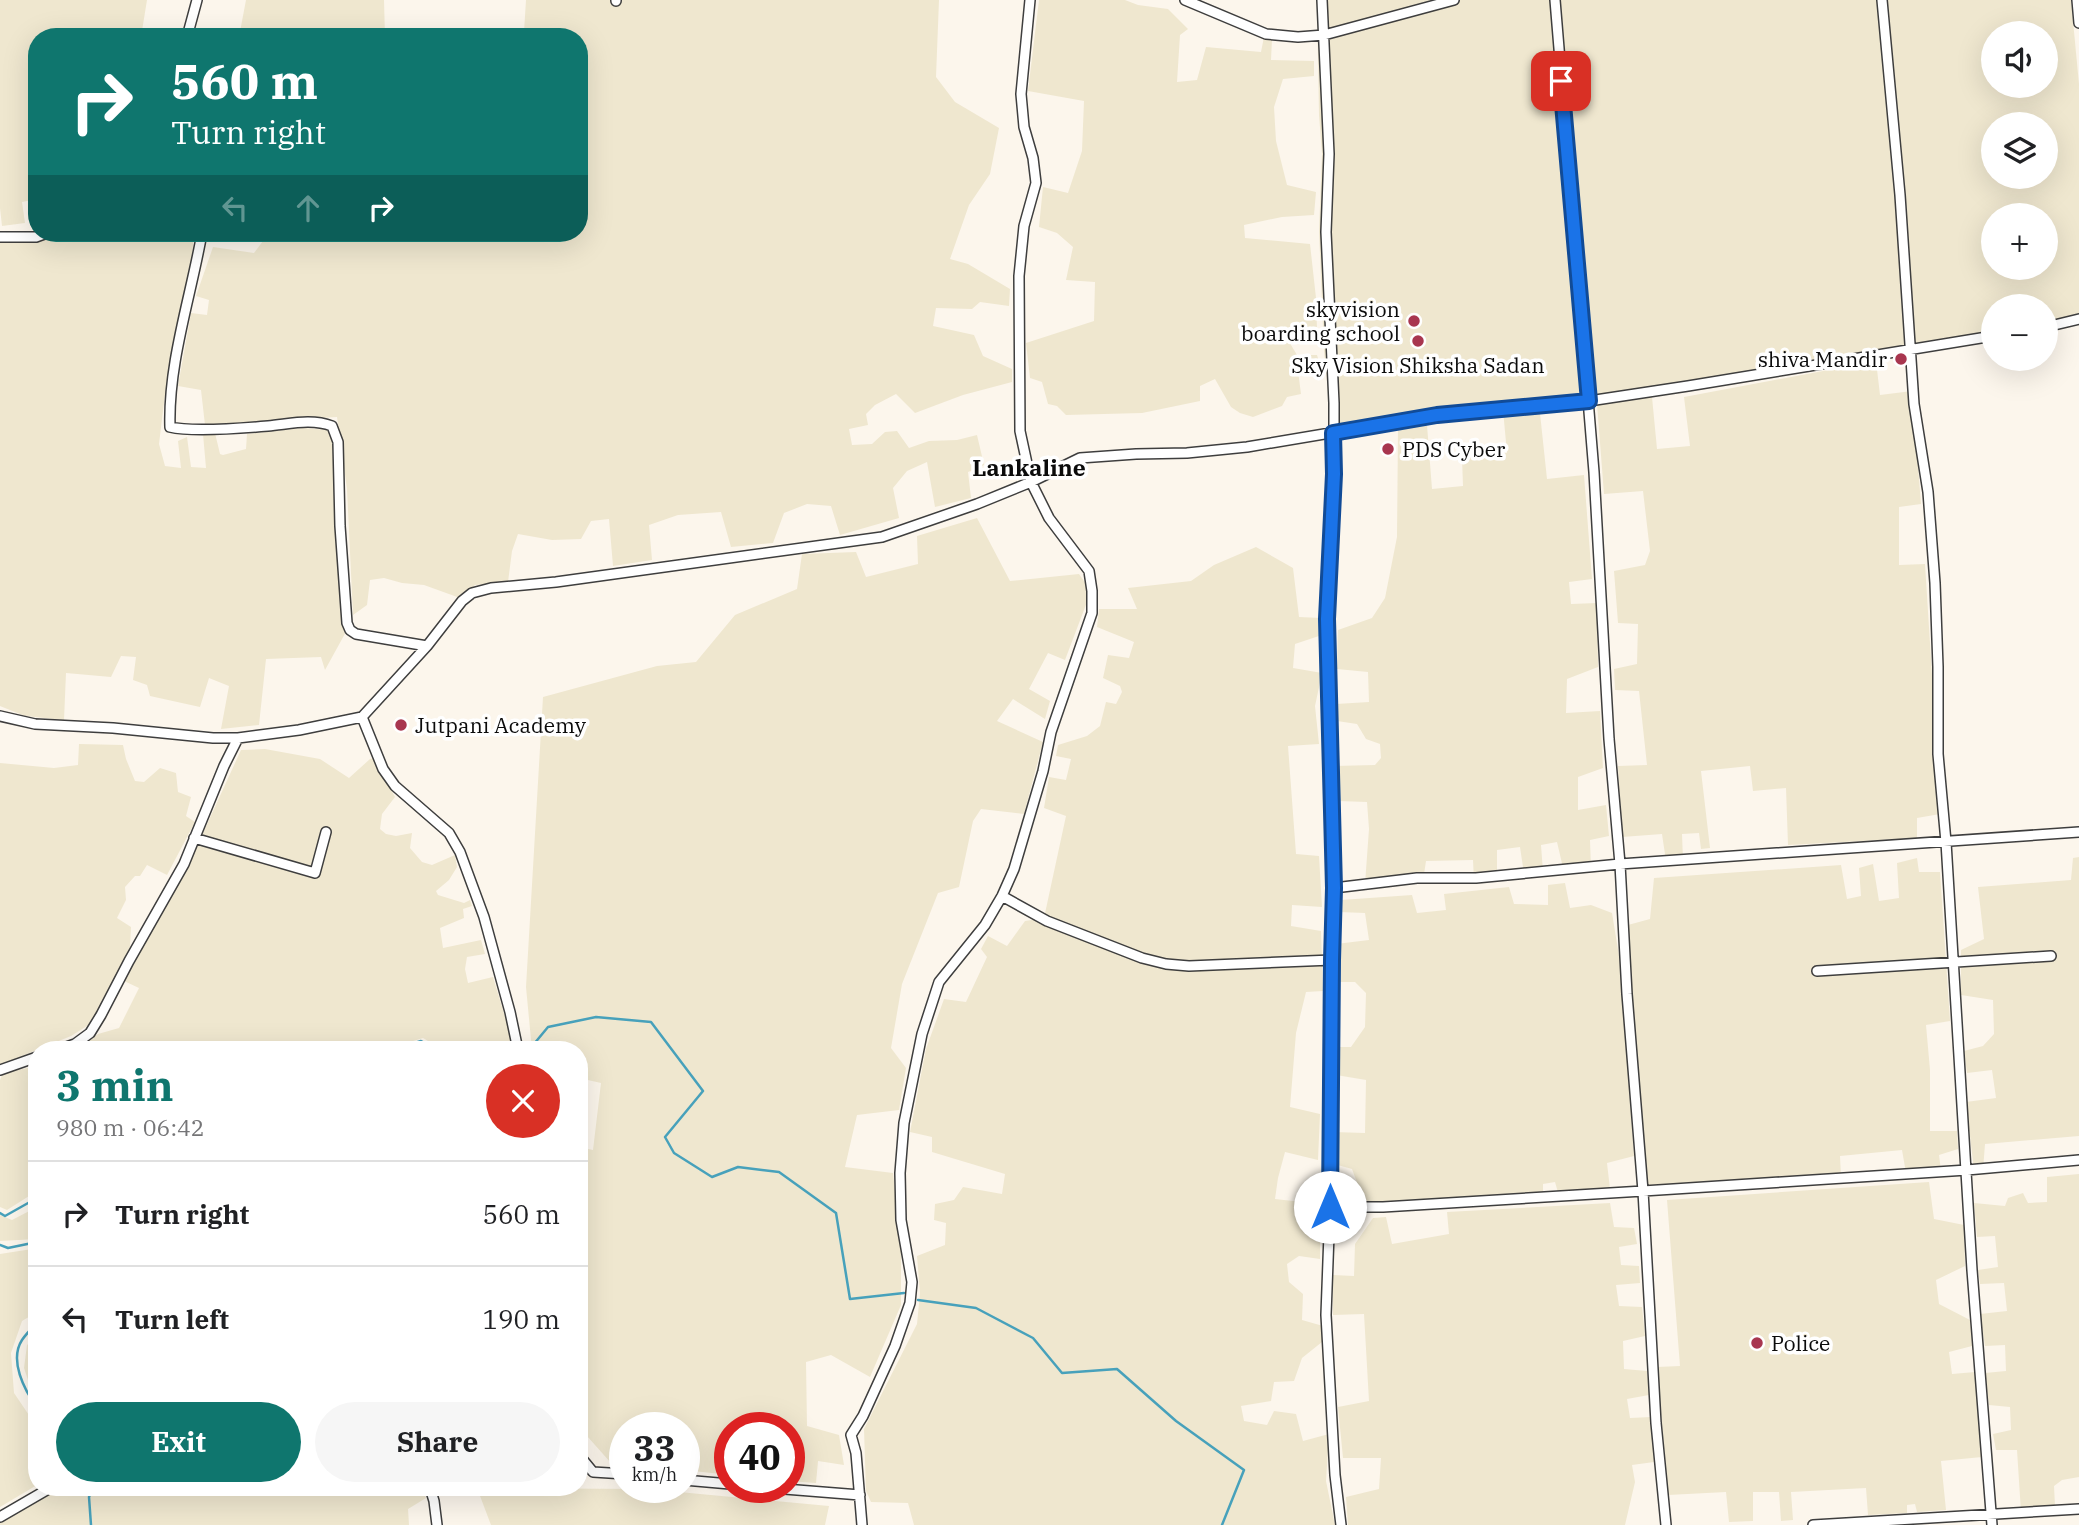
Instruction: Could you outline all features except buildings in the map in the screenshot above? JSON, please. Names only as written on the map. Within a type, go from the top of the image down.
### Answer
[{"type":"street","points":[[189,28],[197,0]]},
{"type":"street","points":[[862,1525],[856,1453],[850,1434],[863,1416],[895,1346],[910,1303],[912,1282],[901,1220],[900,1173],[904,1123],[922,1034],[939,982],[985,925],[1014,869],[1043,771],[1051,732],[1092,613],[1089,570],[1049,519],[1031,482],[1020,431],[1019,276],[1024,226],[1036,183],[1033,158],[1024,127],[1021,94],[1030,0]]},
{"type":"street","points":[[1185,0],[1266,34],[1298,37],[1324,35],[1454,0]]},
{"type":"street","points":[[1322,0],[1325,116],[1329,154],[1326,232],[1334,403],[1334,474],[1327,619],[1334,888],[1326,1315],[1335,1475],[1341,1525]]},
{"type":"street","points":[[1555,0],[1589,401],[1609,739],[1666,1525]]},
{"type":"street","points":[[1882,0],[1900,195],[1914,404],[1928,492],[1935,583],[1937,736],[1954,963],[1972,1270],[1992,1525]]},
{"type":"street","points":[[2077,0],[2079,23]]},
{"type":"street","points":[[0,237],[28,237]]},
{"type":"street","points":[[200,242],[173,379],[170,426],[202,429],[321,422],[332,426],[338,442],[340,526],[347,623],[350,630],[356,634],[428,646]]},
{"type":"street","points":[[2058,324],[2079,318]]},
{"type":"street","points":[[0,716],[35,724],[113,728],[213,738],[238,738],[299,730],[362,717],[428,646],[462,601],[471,593],[491,588],[556,582],[881,537],[977,504],[1080,458],[1247,447],[1437,415],[1589,401],[1981,338]]},
{"type":"street","points":[[362,717],[383,769],[395,786],[449,832],[460,852],[484,917],[516,1041]]},
{"type":"street","points":[[79,1041],[90,1033],[184,864],[238,738]]},
{"type":"street","points":[[194,838],[315,873],[327,832]]},
{"type":"street","points":[[1334,888],[1417,878],[1489,877],[1620,864],[2079,832]]},
{"type":"street","points":[[1002,895],[1047,921],[1142,958],[1166,964],[1189,966],[1332,960]]},
{"type":"street","points":[[1817,971],[2051,956]]},
{"type":"street","points":[[0,1070],[28,1060]]},
{"type":"street","points":[[1330,1207],[1383,1207],[1643,1191],[2079,1160]]},
{"type":"street","points":[[588,1466],[593,1472],[609,1473]]},
{"type":"street","points":[[805,1491],[860,1495]]},
{"type":"street","points":[[0,1517],[36,1496]]},
{"type":"street","points":[[432,1496],[437,1525]]},
{"type":"street","points":[[1813,1525],[2079,1508]]},
{"type":"shaded area","points":[[0,0],[147,0],[142,28],[28,28],[28,201],[22,202],[25,223],[2,226]]},
{"type":"shaded area","points":[[246,0],[384,0],[385,28],[241,28]]},
{"type":"shaded area","points":[[526,0],[939,0],[936,77],[955,102],[999,128],[990,174],[969,205],[950,259],[968,264],[1010,289],[1009,306],[980,302],[972,309],[936,308],[933,326],[974,335],[983,356],[1012,369],[1012,382],[963,395],[915,413],[896,394],[875,405],[866,414],[868,425],[849,429],[852,445],[872,444],[885,432],[897,431],[909,448],[929,441],[957,440],[977,435],[984,465],[968,472],[971,498],[935,507],[927,462],[907,471],[893,488],[899,518],[840,535],[831,506],[807,504],[784,513],[773,543],[731,547],[721,512],[678,515],[649,525],[652,560],[613,566],[609,519],[591,521],[581,539],[552,540],[518,534],[512,551],[508,582],[475,585],[460,598],[424,585],[384,578],[370,580],[367,605],[353,615],[347,489],[337,417],[205,425],[201,390],[178,386],[191,313],[207,315],[209,300],[196,296],[213,247],[254,253],[262,242],[588,242],[588,28],[524,28]]},
{"type":"shaded area","points":[[1039,0],[1125,0],[1138,5],[1168,9],[1188,29],[1180,35],[1177,82],[1197,80],[1206,47],[1261,52],[1264,37],[1272,39],[1271,60],[1314,61],[1314,76],[1283,79],[1274,107],[1276,141],[1287,185],[1316,192],[1314,215],[1282,217],[1244,225],[1245,238],[1310,244],[1317,329],[1292,339],[1291,345],[1297,355],[1317,355],[1321,368],[1298,371],[1301,394],[1287,397],[1282,406],[1253,417],[1240,413],[1231,407],[1215,379],[1200,386],[1200,401],[1142,413],[1066,415],[1057,406],[1048,404],[1042,382],[1030,378],[1026,343],[1094,321],[1095,282],[1066,280],[1073,247],[1057,233],[1039,227],[1043,187],[1068,193],[1082,151],[1084,101],[1028,91]]},
{"type":"shaded area","points":[[1317,0],[2071,0],[2079,84],[2079,313],[2058,319],[2058,294],[1981,294],[1981,334],[1757,372],[1539,404],[1547,479],[1584,475],[1592,579],[1569,582],[1571,604],[1597,603],[1598,667],[1567,679],[1566,713],[1600,711],[1603,768],[1578,777],[1578,810],[1606,805],[1609,836],[1590,840],[1591,869],[1564,872],[1557,842],[1541,845],[1543,872],[1524,874],[1520,847],[1497,850],[1497,878],[1474,881],[1473,860],[1426,861],[1423,881],[1365,884],[1369,829],[1367,802],[1338,801],[1334,766],[1375,765],[1381,758],[1380,744],[1366,739],[1357,724],[1337,721],[1336,704],[1369,702],[1368,672],[1337,669],[1338,630],[1372,618],[1385,598],[1397,537],[1398,430],[1427,425],[1432,489],[1463,486],[1462,458],[1507,453],[1503,410],[1332,432],[1324,351],[1319,231],[1322,154]]},
{"type":"shaded area","points":[[193,242],[165,394],[159,444],[165,466],[181,468],[178,441],[187,437],[191,467],[206,468],[203,434],[215,433],[220,454],[223,455],[246,449],[247,434],[303,428],[330,430],[335,443],[335,500],[347,630],[325,670],[321,657],[266,659],[259,725],[221,729],[229,686],[209,678],[200,707],[150,696],[147,685],[133,680],[136,657],[121,656],[111,677],[66,673],[64,720],[25,716],[0,706],[0,243]]},
{"type":"shaded area","points":[[1876,361],[1880,395],[1912,391],[1921,504],[1899,507],[1899,565],[1925,564],[1934,751],[1940,814],[1917,818],[1917,838],[1788,845],[1786,788],[1753,791],[1750,766],[1701,771],[1710,848],[1701,849],[1699,833],[1682,834],[1683,860],[1666,861],[1662,834],[1622,837],[1618,766],[1647,765],[1639,691],[1615,690],[1614,669],[1637,664],[1638,624],[1618,623],[1614,571],[1645,565],[1650,551],[1643,491],[1604,494],[1597,404],[1652,397],[1657,449],[1690,446],[1684,397]]},
{"type":"shaded area","points":[[977,518],[1010,581],[1079,574],[1086,584],[1087,602],[1065,660],[1048,653],[1029,689],[1050,701],[1045,719],[1013,699],[997,721],[1043,742],[1024,814],[981,809],[973,821],[959,887],[938,893],[902,984],[891,1048],[906,1068],[899,1110],[857,1115],[845,1167],[893,1173],[901,1244],[901,1305],[870,1377],[831,1355],[806,1362],[807,1426],[839,1435],[844,1465],[818,1461],[816,1483],[805,1482],[805,1412],[714,1412],[714,1473],[700,1472],[700,1412],[609,1412],[609,1461],[588,1437],[588,1149],[593,1150],[601,1083],[588,1080],[588,1041],[531,1041],[526,987],[543,697],[657,666],[696,662],[735,615],[797,589],[802,554],[856,552],[866,577],[918,564],[917,536]]},
{"type":"shaded area","points":[[1256,547],[1293,568],[1299,617],[1321,618],[1319,636],[1295,644],[1293,668],[1322,673],[1315,706],[1319,744],[1288,746],[1296,854],[1319,856],[1322,907],[1292,905],[1291,926],[1321,931],[1323,991],[1306,992],[1296,1033],[1290,1107],[1320,1114],[1318,1160],[1285,1152],[1275,1199],[1320,1204],[1320,1259],[1299,1256],[1287,1264],[1289,1282],[1303,1294],[1302,1320],[1323,1326],[1322,1342],[1302,1358],[1294,1381],[1274,1382],[1271,1401],[1241,1406],[1244,1421],[1267,1425],[1274,1411],[1296,1414],[1303,1441],[1329,1434],[1326,1481],[1335,1525],[914,1525],[908,1503],[871,1502],[866,1491],[864,1429],[917,1324],[920,1293],[917,1256],[945,1245],[946,1223],[934,1220],[935,1204],[954,1200],[963,1187],[1002,1194],[1005,1174],[932,1152],[932,1137],[910,1132],[926,1049],[944,999],[966,1002],[987,957],[981,949],[988,936],[1007,946],[1025,921],[1044,918],[1066,816],[1044,808],[1049,777],[1066,780],[1071,759],[1056,756],[1058,745],[1087,736],[1100,726],[1106,702],[1116,704],[1122,692],[1120,686],[1103,678],[1108,655],[1129,658],[1134,642],[1097,627],[1099,609],[1137,609],[1128,588],[1191,581],[1214,565]]},
{"type":"shaded area","points":[[79,744],[123,745],[135,781],[144,782],[160,768],[176,773],[178,792],[191,797],[186,816],[195,822],[167,875],[147,865],[140,876],[135,876],[125,887],[126,900],[117,918],[131,927],[130,947],[95,1021],[59,1041],[28,1041],[28,1054],[0,1065],[0,763],[54,768],[78,765]]},
{"type":"shaded area","points":[[265,749],[320,759],[349,778],[370,759],[375,758],[395,797],[382,814],[380,829],[386,834],[396,836],[412,833],[410,848],[422,862],[432,865],[455,855],[457,867],[449,880],[436,891],[438,895],[464,903],[470,900],[472,906],[463,909],[464,918],[440,928],[443,948],[481,940],[485,954],[467,957],[465,969],[468,983],[493,977],[512,1041],[428,1041],[423,1038],[413,1041],[88,1041],[98,1034],[119,1028],[139,988],[124,981],[203,833],[241,750]]},
{"type":"shaded area","points":[[2079,857],[2079,1136],[1985,1144],[1983,1170],[1974,1170],[1966,1102],[1996,1098],[1992,1070],[1967,1073],[1964,1051],[1983,1046],[1994,1034],[1993,1000],[1961,995],[1961,950],[1984,939],[1978,887],[2071,880],[2073,858]]},
{"type":"shaded area","points":[[1917,858],[1919,872],[1940,872],[1950,1021],[1926,1025],[1930,1070],[1930,1131],[1957,1131],[1958,1149],[1939,1155],[1941,1171],[1906,1173],[1902,1150],[1840,1156],[1841,1177],[1647,1188],[1628,925],[1650,919],[1654,878],[1841,865],[1847,899],[1861,896],[1859,868],[1873,864],[1879,901],[1899,898],[1897,863]]},
{"type":"shaded area","points":[[1565,883],[1570,908],[1591,905],[1612,913],[1620,962],[1634,1156],[1607,1163],[1610,1189],[1559,1196],[1555,1182],[1543,1184],[1543,1197],[1366,1207],[1352,1169],[1334,1164],[1333,1132],[1365,1133],[1366,1080],[1336,1075],[1336,1047],[1351,1047],[1365,1027],[1366,993],[1355,982],[1336,982],[1336,944],[1369,940],[1365,913],[1339,912],[1341,900],[1412,895],[1417,913],[1446,910],[1444,894],[1509,887],[1514,904],[1548,905],[1548,885]]},
{"type":"shaded area","points":[[28,1068],[28,1197],[7,1210],[0,1207],[0,1080],[3,1073]]},
{"type":"shaded area","points":[[2079,1174],[2079,1477],[2062,1480],[2054,1486],[2055,1506],[2021,1512],[2017,1450],[1996,1450],[1993,1434],[2011,1430],[2010,1407],[1989,1405],[1985,1373],[2006,1371],[2005,1345],[1985,1346],[1980,1314],[2007,1311],[2004,1283],[1980,1284],[1978,1270],[1998,1267],[1995,1236],[1977,1237],[1974,1203],[2005,1206],[2008,1198],[2023,1193],[2028,1203],[2047,1202],[2047,1177]]},
{"type":"shaded area","points":[[1929,1182],[1934,1219],[1964,1225],[1965,1266],[1936,1280],[1939,1304],[1970,1320],[1972,1346],[1949,1352],[1952,1374],[1975,1372],[1982,1457],[1941,1461],[1946,1510],[1917,1512],[1915,1504],[1907,1505],[1907,1513],[1868,1515],[1866,1488],[1791,1492],[1793,1520],[1781,1521],[1779,1492],[1753,1492],[1753,1521],[1729,1522],[1726,1492],[1668,1495],[1657,1367],[1680,1366],[1667,1200]]},
{"type":"shaded area","points":[[1610,1203],[1614,1227],[1634,1228],[1637,1244],[1619,1247],[1621,1265],[1639,1266],[1640,1283],[1616,1285],[1619,1306],[1642,1307],[1645,1336],[1623,1341],[1624,1369],[1647,1371],[1649,1395],[1627,1399],[1630,1418],[1651,1417],[1654,1462],[1632,1465],[1635,1482],[1625,1525],[1348,1525],[1346,1497],[1379,1489],[1381,1458],[1343,1458],[1338,1407],[1369,1401],[1364,1314],[1333,1315],[1333,1275],[1354,1276],[1355,1244],[1373,1218],[1386,1217],[1392,1244],[1449,1234],[1447,1212]]},
{"type":"shaded area","points":[[28,1212],[28,1239],[0,1241],[0,1215],[12,1220]]},
{"type":"shaded area","points":[[28,1250],[28,1317],[22,1321],[11,1353],[14,1393],[28,1414],[28,1490],[0,1507],[0,1254]]},
{"type":"shaded area","points":[[28,1344],[28,1380],[24,1368]]},
{"type":"shaded area","points":[[588,1489],[609,1489],[609,1503],[700,1503],[700,1494],[714,1495],[714,1503],[797,1503],[829,1506],[825,1525],[491,1525],[480,1496],[588,1496]]},
{"type":"shaded area","points":[[44,1497],[426,1498],[408,1509],[409,1525],[0,1525],[0,1521]]},
{"type":"waterway","points":[[536,1041],[548,1027],[596,1017],[651,1022],[703,1091],[665,1137],[674,1153],[712,1177],[738,1167],[779,1172],[836,1213],[850,1299],[904,1293]]},
{"type":"waterway","points":[[0,1213],[5,1216],[28,1203]]},
{"type":"waterway","points":[[0,1245],[8,1248],[28,1244]]},
{"type":"waterway","points":[[918,1300],[976,1308],[1033,1338],[1062,1373],[1117,1369],[1176,1421],[1244,1470],[1222,1525]]},
{"type":"waterway","points":[[28,1332],[18,1348],[17,1357],[20,1375],[28,1394]]},
{"type":"waterway","points":[[89,1496],[91,1525]]},
{"type":"place","name":"skyvision boarding school","points":[[1414,321]]},
{"type":"place","name":"Sky Vision Shiksha Sadan","points":[[1418,341]]},
{"type":"place","name":"shiva Mandir","points":[[1901,359]]},
{"type":"place","name":"PDS Cyber","points":[[1388,449]]},
{"type":"place","name":"Jutpani Academy","points":[[401,725]]},
{"type":"place","name":"Police","points":[[1757,1343]]},
{"type":"district","name":"Lankaline","points":[[1029,467]]},
{"type":"route","points":[[1330,1207],[1334,888],[1327,619],[1334,474],[1333,433],[1437,415],[1589,401],[1561,81]]}]
